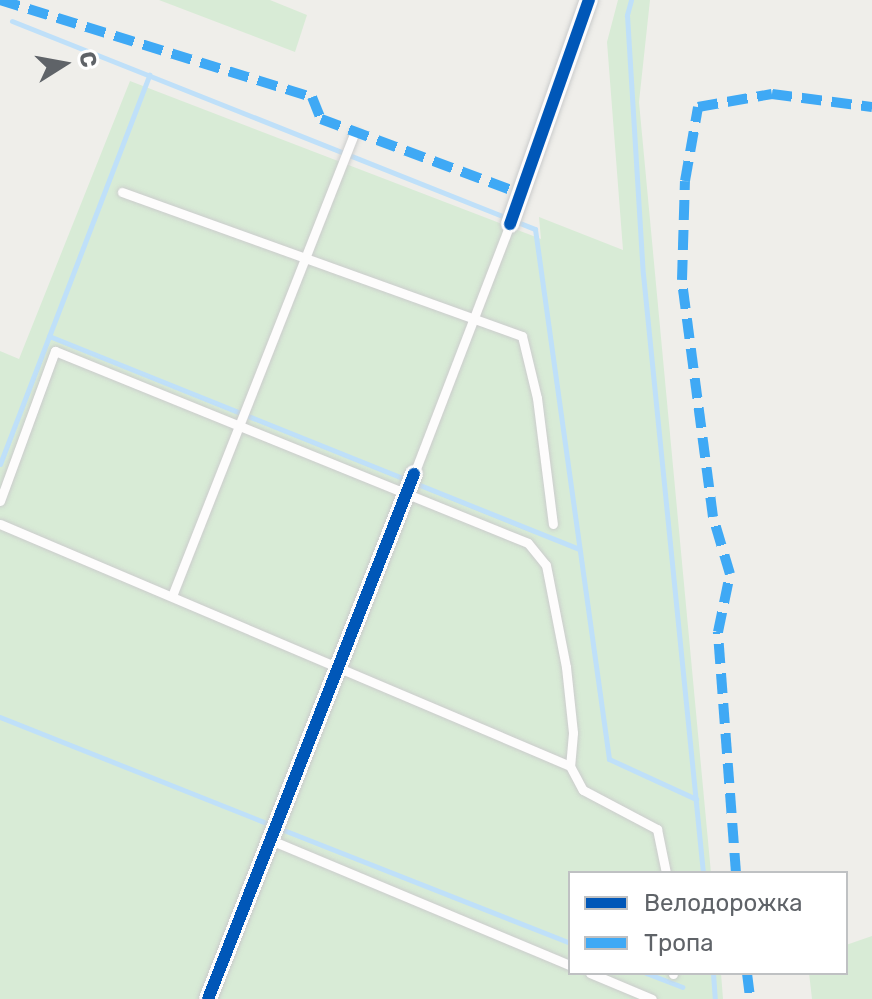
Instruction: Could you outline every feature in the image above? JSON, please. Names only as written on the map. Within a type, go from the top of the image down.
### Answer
[{"type":"street","points":[[513,218],[589,0]]},
{"type":"street","points":[[208,999],[273,841],[410,485]]},
{"type":"lane","points":[[172,596],[354,133]]},
{"type":"lane","points":[[122,192],[522,336],[537,398],[553,524]]},
{"type":"lane","points":[[410,485],[513,218]]},
{"type":"lane","points":[[0,501],[55,351],[239,428],[410,485],[528,543],[546,565],[566,667],[573,733],[570,766],[583,790],[657,829],[666,871]]},
{"type":"lane","points":[[0,524],[339,665],[570,766]]},
{"type":"lane","points":[[273,841],[568,964]]},
{"type":"lane","points":[[595,975],[652,999]]},
{"type":"green space","points":[[159,0],[270,0],[307,15],[295,52]]},
{"type":"green space","points":[[618,0],[650,0],[639,102],[711,871],[568,871],[568,975],[721,975],[723,999],[0,999],[0,351],[19,359],[130,81],[541,239],[539,217],[623,250],[607,42]]},
{"type":"green space","points":[[872,936],[872,999],[812,999],[809,975],[848,975],[848,944]]},
{"type":"waterway","points":[[631,0],[627,15],[643,274],[703,871]]},
{"type":"waterway","points":[[12,21],[535,229],[609,759],[696,799]]},
{"type":"waterway","points":[[0,464],[149,75]]},
{"type":"waterway","points":[[49,336],[579,549]]},
{"type":"waterway","points":[[0,717],[272,825]]},
{"type":"waterway","points":[[281,829],[568,942]]},
{"type":"waterway","points":[[651,975],[682,987]]},
{"type":"waterway","points":[[713,975],[715,999]]},
{"type":"marked path","points":[[0,0],[312,97],[321,119],[522,194]]},
{"type":"marked path","points":[[736,871],[718,632],[730,574],[713,517],[682,280],[685,181],[698,107],[772,94],[872,107]]},
{"type":"marked path","points":[[747,975],[750,999]]},
{"type":"cycle path","points":[[510,224],[589,0]]},
{"type":"cycle path","points":[[208,999],[414,474]]}]
